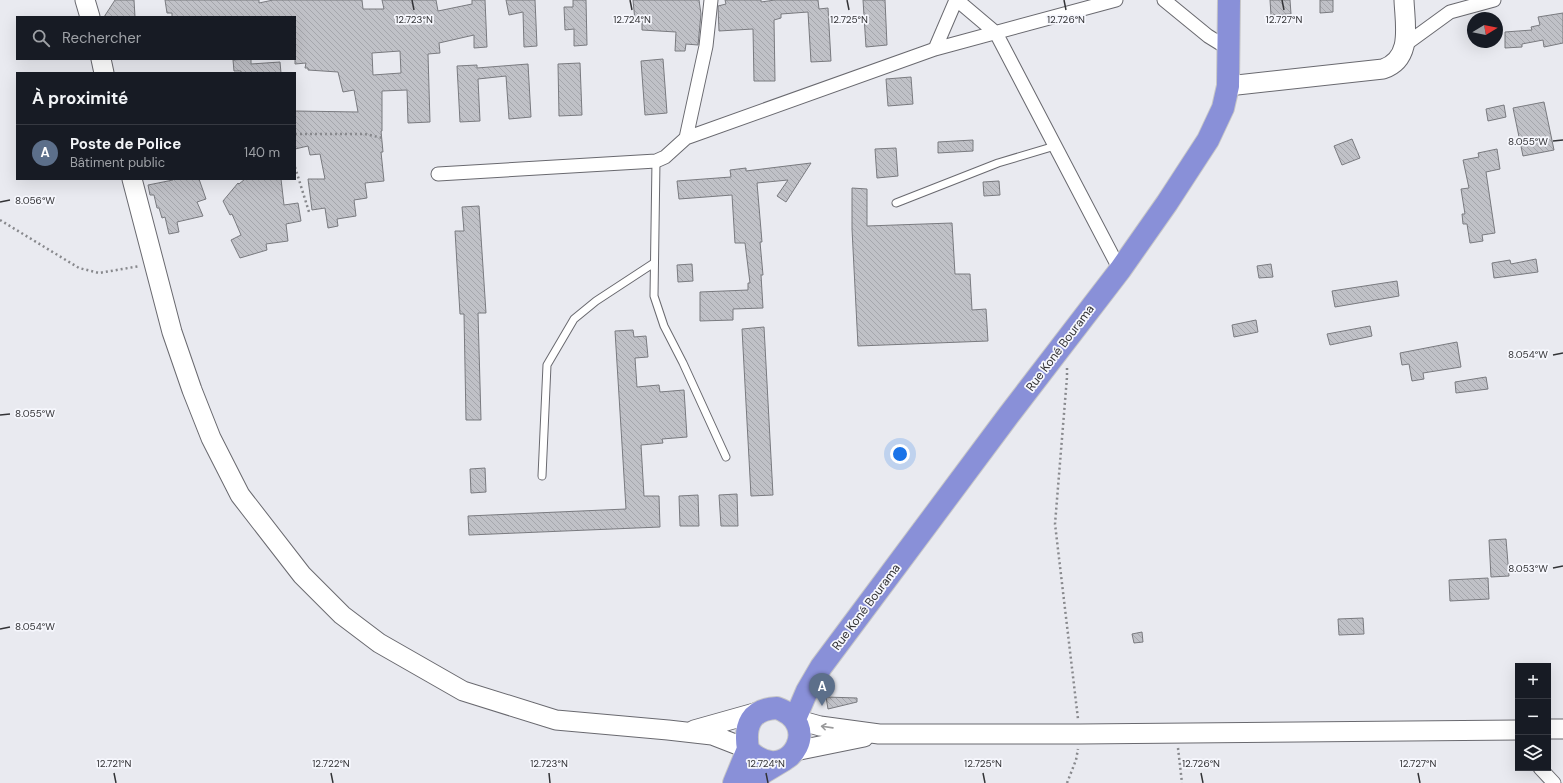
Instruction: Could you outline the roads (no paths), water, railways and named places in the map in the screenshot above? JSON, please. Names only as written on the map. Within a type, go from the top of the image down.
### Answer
[{"type":"highway","name":"Rue Koné Bourama","points":[[794,719],[807,691],[821,667],[1008,416],[1120,270],[1167,204],[1208,140],[1223,108],[1228,86],[1229,0]]},
{"type":"highway","name":"Rue Koné Bourama","points":[[758,712],[786,695],[821,667]]},
{"type":"highway","points":[[734,783],[748,749],[747,729],[751,720],[758,712],[767,709],[778,708],[787,712],[799,726],[799,743],[792,754],[750,783]]},
{"type":"highway","points":[[748,749],[757,758],[767,762],[778,762],[792,754]]},
{"type":"main road","points":[[85,0],[90,16]]},
{"type":"main road","points":[[1228,86],[1383,69],[1390,66],[1397,62],[1406,44],[1404,0]]},
{"type":"main road","points":[[101,60],[104,72]]},
{"type":"main road","points":[[132,180],[172,332],[192,390],[211,438],[240,495],[302,575],[342,615],[379,642],[463,691],[556,720],[712,735],[748,749]]},
{"type":"main road","points":[[687,732],[758,712]]},
{"type":"main road","points":[[794,719],[820,726],[879,734],[1514,734]]},
{"type":"main road","points":[[1551,729],[1563,729]]},
{"type":"main road","points":[[792,754],[879,734]]},
{"type":"street","points":[[686,138],[706,46],[711,0]]},
{"type":"street","points":[[935,49],[956,0],[996,33],[1120,270]]},
{"type":"street","points":[[438,174],[656,160],[665,158],[686,138],[935,49],[1116,0]]},
{"type":"street","points":[[1164,0],[1208,36],[1229,49]]},
{"type":"street","points":[[1406,44],[1450,12],[1462,0]]},
{"type":"street","points":[[1450,12],[1494,0]]},
{"type":"street","points":[[1543,771],[1554,783]]},
{"type":"lane","points":[[896,203],[998,163],[1055,146]]},
{"type":"lane","points":[[656,160],[654,296],[664,326],[683,363],[726,456]]},
{"type":"lane","points":[[542,476],[547,365],[574,319],[596,301],[654,263]]},
{"type":"place","name":"Poste de Police","points":[[822,706]]}]
